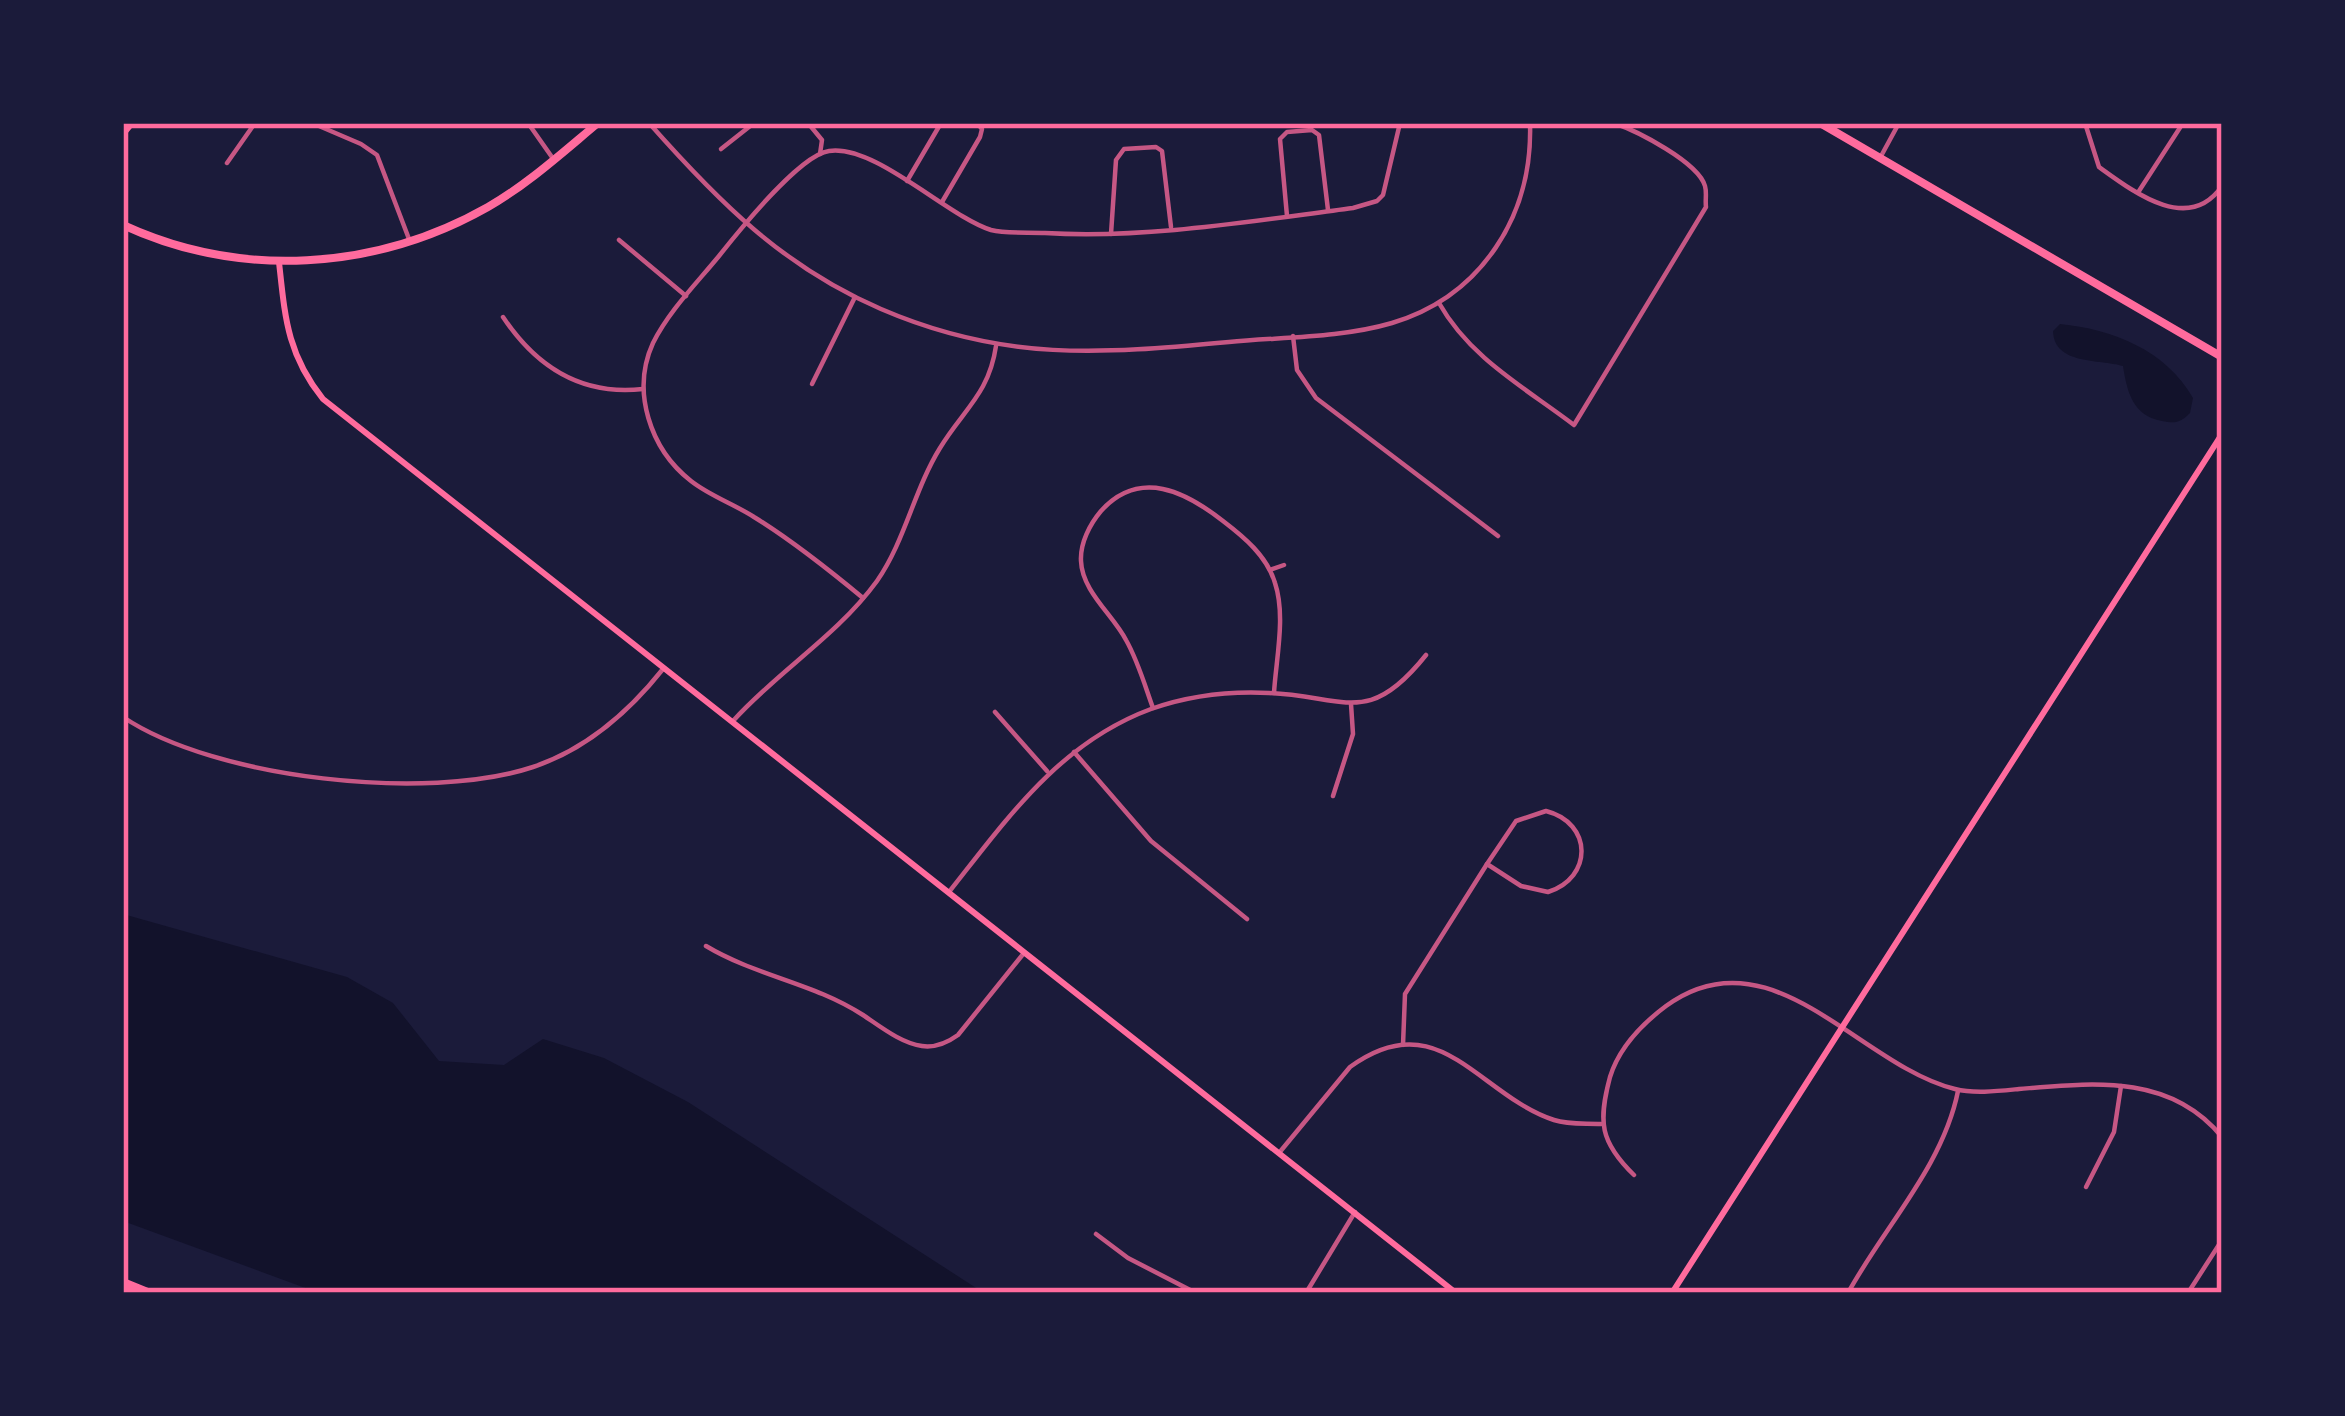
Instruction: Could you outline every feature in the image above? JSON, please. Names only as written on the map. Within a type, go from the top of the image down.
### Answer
[{"type":"main road","points":[[123,134],[133,123]]},
{"type":"main road","points":[[123,225],[184,249],[279,262],[331,260],[410,241],[487,208],[598,123]]},
{"type":"main road","points":[[1820,123],[2222,357]]},
{"type":"main road","points":[[279,262],[290,343],[322,399],[1456,1293]]},
{"type":"main road","points":[[1672,1293],[2222,434]]},
{"type":"main road","points":[[123,1282],[150,1293]]},
{"type":"street","points":[[227,163],[255,123]]},
{"type":"street","points":[[312,123],[376,155],[410,241]]},
{"type":"street","points":[[527,123],[554,160]]},
{"type":"street","points":[[649,123],[745,224],[787,257],[855,297],[953,335],[996,346],[1099,354],[1388,324],[1438,303],[1485,264],[1510,227],[1528,173],[1530,123]]},
{"type":"street","points":[[721,149],[754,123]]},
{"type":"street","points":[[808,123],[822,140],[820,154]]},
{"type":"street","points":[[907,181],[941,123]]},
{"type":"street","points":[[942,202],[980,137],[982,128],[976,123]]},
{"type":"street","points":[[863,598],[814,556],[678,470],[656,440],[644,389],[652,345],[686,296],[745,224],[820,154],[840,151],[873,162],[993,230],[1112,234],[1328,211],[1377,201],[1383,195],[1400,123]]},
{"type":"street","points":[[1438,303],[1477,353],[1574,425],[1706,207],[1705,185],[1693,167],[1614,123]]},
{"type":"street","points":[[1880,158],[1899,123]]},
{"type":"street","points":[[2086,123],[2099,167],[2166,207],[2191,210],[2207,204],[2222,186]]},
{"type":"street","points":[[2139,191],[2183,123]]},
{"type":"street","points":[[1287,216],[1280,139],[1287,132],[1312,130],[1319,135],[1328,211]]},
{"type":"street","points":[[1112,234],[1116,160],[1124,149],[1156,147],[1162,151],[1172,229]]},
{"type":"street","points":[[620,240],[686,296]]},
{"type":"street","points":[[812,384],[855,297]]},
{"type":"street","points":[[503,317],[521,344],[568,379],[590,388],[644,389]]},
{"type":"street","points":[[1293,336],[1297,370],[1316,398],[1498,536]]},
{"type":"street","points":[[733,722],[768,685],[833,632],[863,598],[893,554],[934,458],[987,384],[996,346]]},
{"type":"street","points":[[1153,709],[1127,641],[1084,576],[1082,548],[1102,510],[1137,489],[1172,489],[1194,499],[1236,531],[1270,570],[1279,599],[1274,693]]},
{"type":"street","points":[[1270,570],[1284,565]]},
{"type":"street","points":[[949,892],[1048,772],[1101,733],[1153,709],[1228,693],[1274,693],[1351,704],[1395,689],[1426,656]]},
{"type":"street","points":[[123,717],[186,748],[260,767],[414,784],[479,781],[536,766],[585,742],[628,710],[663,668]]},
{"type":"street","points":[[1333,796],[1353,734],[1351,704]]},
{"type":"street","points":[[995,712],[1048,772]]},
{"type":"street","points":[[1073,752],[1151,841],[1247,919]]},
{"type":"street","points":[[1403,1045],[1406,994],[1486,864],[1516,821],[1546,811],[1566,819],[1583,846],[1574,877],[1548,892],[1521,886],[1486,864]]},
{"type":"street","points":[[706,946],[828,994],[892,1034],[928,1047],[958,1035],[1024,952]]},
{"type":"street","points":[[1634,1175],[1614,1156],[1601,1124],[1607,1088],[1622,1051],[1661,1010],[1700,988],[1741,983],[1793,998],[1909,1070],[1958,1090],[2122,1084],[2167,1096],[2211,1124],[2222,1137]]},
{"type":"street","points":[[1280,1153],[1350,1067],[1365,1056],[1403,1045],[1422,1045],[1455,1056],[1519,1103],[1549,1118],[1601,1124]]},
{"type":"street","points":[[2086,1187],[2114,1132],[2122,1084]]},
{"type":"street","points":[[1848,1293],[1940,1146],[1958,1090]]},
{"type":"street","points":[[1306,1293],[1355,1212]]},
{"type":"street","points":[[1096,1234],[1128,1258],[1196,1293]]},
{"type":"street","points":[[2188,1293],[2222,1240]]},
{"type":"shaded area","points":[[2060,324],[2118,337],[2153,355],[2193,398],[2190,413],[2171,422],[2144,414],[2129,394],[2123,366],[2079,359],[2061,350],[2053,331]]},
{"type":"shaded area","points":[[123,914],[347,977],[393,1003],[439,1061],[504,1065],[543,1039],[604,1058],[688,1102],[984,1293],[319,1293],[123,1221]]}]
